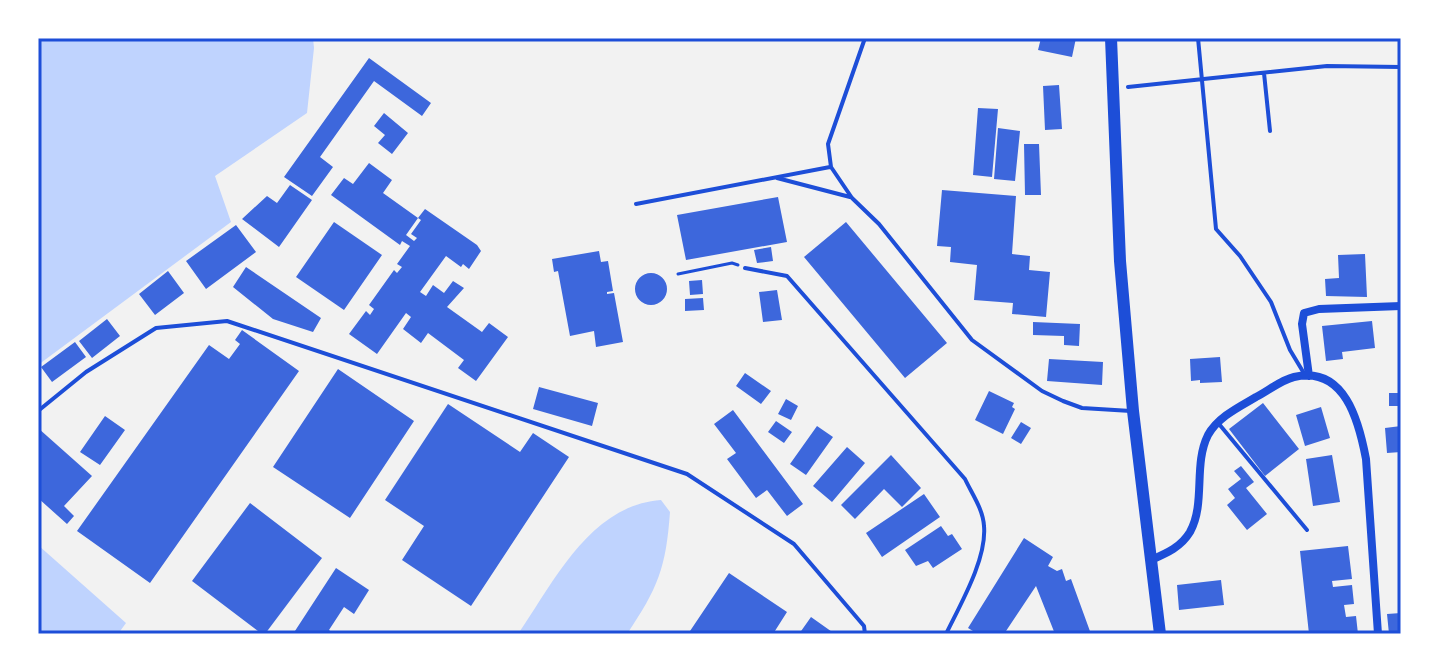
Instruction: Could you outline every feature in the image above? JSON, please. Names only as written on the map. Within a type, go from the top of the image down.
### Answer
[{"type":"main road","points":[[1111,38],[1117,218],[1133,411],[1160,634]]},
{"type":"street","points":[[1307,376],[1304,313],[1319,309],[1401,306]]},
{"type":"street","points":[[1151,560],[1180,545],[1192,528],[1202,455],[1207,437],[1217,423],[1287,379],[1307,376],[1335,386],[1346,396],[1357,417],[1366,459],[1378,634]]},
{"type":"lane","points":[[865,38],[828,144],[831,167],[852,198],[879,224],[972,340],[1042,391],[1063,401],[1082,408],[1133,411]]},
{"type":"lane","points":[[1198,38],[1218,233],[1240,256],[1271,302],[1290,350],[1307,376]]},
{"type":"lane","points":[[1128,87],[1327,66],[1401,67]]},
{"type":"lane","points":[[1264,73],[1270,131]]},
{"type":"lane","points":[[636,204],[831,167]]},
{"type":"lane","points":[[776,178],[852,198]]},
{"type":"lane","points":[[745,268],[787,276],[965,479],[980,508],[985,528],[978,563],[946,634]]},
{"type":"lane","points":[[38,411],[86,372],[156,328],[227,321],[687,474],[794,544],[864,626],[866,634]]},
{"type":"lane","points":[[1217,423],[1307,530]]},
{"type":"path","points":[[678,274],[732,263],[745,268]]},
{"type":"water","points":[[38,38],[313,38],[314,48],[307,113],[215,176],[231,222],[38,365]]},
{"type":"water","points":[[661,500],[670,512],[663,563],[653,590],[627,634],[518,634],[560,570],[594,531],[636,505]]},
{"type":"water","points":[[38,545],[126,623],[118,634],[38,634]]},
{"type":"building","points":[[1041,38],[1076,38],[1072,57],[1038,50]]},
{"type":"building","points":[[369,58],[431,103],[422,116],[374,81],[320,157],[333,167],[312,196],[284,177]]},
{"type":"building","points":[[1059,85],[1062,129],[1045,130],[1043,86]]},
{"type":"building","points":[[978,108],[998,109],[992,177],[973,175]]},
{"type":"building","points":[[384,113],[408,133],[392,154],[378,143],[385,135],[374,126]]},
{"type":"building","points":[[998,128],[1020,131],[1015,181],[994,179]]},
{"type":"building","points":[[1024,144],[1039,144],[1041,195],[1025,195]]},
{"type":"building","points":[[369,163],[392,180],[383,193],[418,218],[425,209],[481,251],[469,269],[446,256],[420,292],[426,296],[433,285],[444,293],[453,281],[464,288],[447,307],[482,332],[489,323],[508,337],[476,381],[458,368],[464,360],[428,333],[421,343],[403,329],[411,317],[406,313],[377,354],[349,334],[366,311],[370,315],[374,309],[369,305],[394,270],[397,273],[402,267],[397,264],[410,246],[402,241],[400,245],[331,195],[344,178],[353,184]],"holes":[[[418,218],[421,220],[411,234],[417,238],[414,241],[406,235]]]},
{"type":"building","points":[[290,185],[312,200],[279,247],[242,219],[267,196],[277,203]]},
{"type":"building","points":[[942,190],[1016,196],[1012,254],[1030,256],[1029,270],[1050,272],[1046,317],[1012,314],[1013,303],[974,300],[977,265],[950,262],[951,247],[937,246]]},
{"type":"building","points":[[778,197],[787,242],[686,260],[677,215]]},
{"type":"building","points":[[334,222],[382,255],[344,310],[296,277]]},
{"type":"building","points":[[846,222],[947,343],[905,378],[804,257]]},
{"type":"building","points":[[236,225],[256,252],[206,289],[186,261]]},
{"type":"building","points":[[771,247],[773,261],[757,263],[754,250]]},
{"type":"building","points":[[599,251],[601,262],[608,261],[613,291],[607,294],[614,293],[623,342],[596,347],[594,331],[570,336],[558,271],[554,272],[552,259]]},
{"type":"building","points":[[1365,254],[1367,297],[1326,296],[1325,279],[1339,278],[1338,255]]},
{"type":"building","points":[[246,267],[321,318],[313,332],[273,319],[233,287]]},
{"type":"building","points":[[168,271],[184,293],[155,315],[139,294]]},
{"type":"building","points":[[651,273],[662,278],[667,289],[662,300],[651,305],[640,300],[635,289],[640,278]]},
{"type":"building","points":[[702,280],[703,294],[690,295],[689,281]]},
{"type":"building","points":[[777,290],[782,320],[763,322],[759,292]]},
{"type":"building","points":[[703,298],[704,310],[685,311],[685,299]]},
{"type":"building","points":[[107,319],[120,336],[92,358],[79,341]]},
{"type":"building","points":[[1372,321],[1375,348],[1342,352],[1343,359],[1326,361],[1322,326]]},
{"type":"building","points":[[1033,322],[1080,324],[1079,346],[1064,345],[1064,336],[1033,335]]},
{"type":"building","points":[[242,330],[299,371],[150,583],[77,531],[209,345],[229,359],[240,344],[235,340]]},
{"type":"building","points":[[75,342],[86,357],[52,382],[41,367]]},
{"type":"building","points":[[1220,357],[1222,382],[1191,381],[1190,359]]},
{"type":"building","points":[[1049,359],[1103,362],[1102,385],[1047,381]]},
{"type":"building","points":[[338,369],[414,421],[350,518],[273,467]]},
{"type":"building","points":[[745,373],[771,391],[761,404],[736,386]]},
{"type":"building","points":[[539,387],[598,403],[592,426],[533,409]]},
{"type":"building","points":[[989,391],[1014,403],[1012,407],[1015,409],[1003,434],[975,420]]},
{"type":"building","points":[[1389,393],[1401,393],[1401,406],[1389,406]]},
{"type":"building","points":[[786,399],[798,406],[791,420],[778,414]]},
{"type":"building","points":[[1263,403],[1299,449],[1265,476],[1229,429]]},
{"type":"building","points":[[448,404],[520,452],[533,433],[569,457],[471,606],[402,560],[424,526],[385,500]]},
{"type":"building","points":[[1321,407],[1330,438],[1305,446],[1296,415]]},
{"type":"building","points":[[733,410],[803,504],[787,516],[767,490],[756,498],[727,459],[736,453],[714,424]]},
{"type":"building","points":[[105,416],[125,430],[100,465],[80,452]]},
{"type":"building","points":[[776,421],[792,432],[784,443],[768,432]]},
{"type":"building","points":[[1021,422],[1031,428],[1021,444],[1011,438]]},
{"type":"building","points":[[817,426],[833,437],[806,475],[790,464]]},
{"type":"building","points":[[1401,426],[1401,452],[1387,453],[1385,428]]},
{"type":"building","points":[[38,428],[92,476],[64,506],[74,516],[67,524],[38,498]]},
{"type":"building","points":[[847,447],[865,463],[832,502],[813,486]]},
{"type":"building","points":[[891,455],[921,488],[902,507],[884,489],[855,519],[841,505]]},
{"type":"building","points":[[1332,455],[1340,502],[1313,506],[1306,459]]},
{"type":"building","points":[[1241,466],[1254,482],[1246,488],[1267,514],[1247,530],[1227,505],[1235,498],[1228,489],[1241,479],[1234,471]]},
{"type":"building","points":[[924,494],[940,517],[882,557],[866,533]]},
{"type":"building","points":[[250,503],[322,558],[265,634],[192,581]]},
{"type":"building","points":[[941,526],[948,536],[952,534],[962,549],[933,568],[928,561],[916,566],[905,550]]},
{"type":"building","points":[[1024,538],[1053,557],[1048,566],[1057,571],[1062,569],[1066,581],[1071,579],[1091,634],[1055,634],[1036,586],[1004,634],[971,634],[973,631],[968,628]]},
{"type":"building","points":[[1348,546],[1352,579],[1332,581],[1333,587],[1352,585],[1354,604],[1344,605],[1346,617],[1356,616],[1358,634],[1309,634],[1300,551]]},
{"type":"building","points":[[336,568],[369,590],[354,614],[344,607],[329,630],[334,634],[293,634]]},
{"type":"building","points":[[729,573],[787,612],[773,634],[688,634]]},
{"type":"building","points":[[1221,580],[1224,605],[1179,610],[1177,585]]},
{"type":"building","points":[[1401,613],[1401,634],[1389,634],[1387,614]]},
{"type":"building","points":[[811,617],[835,634],[799,634]]}]
